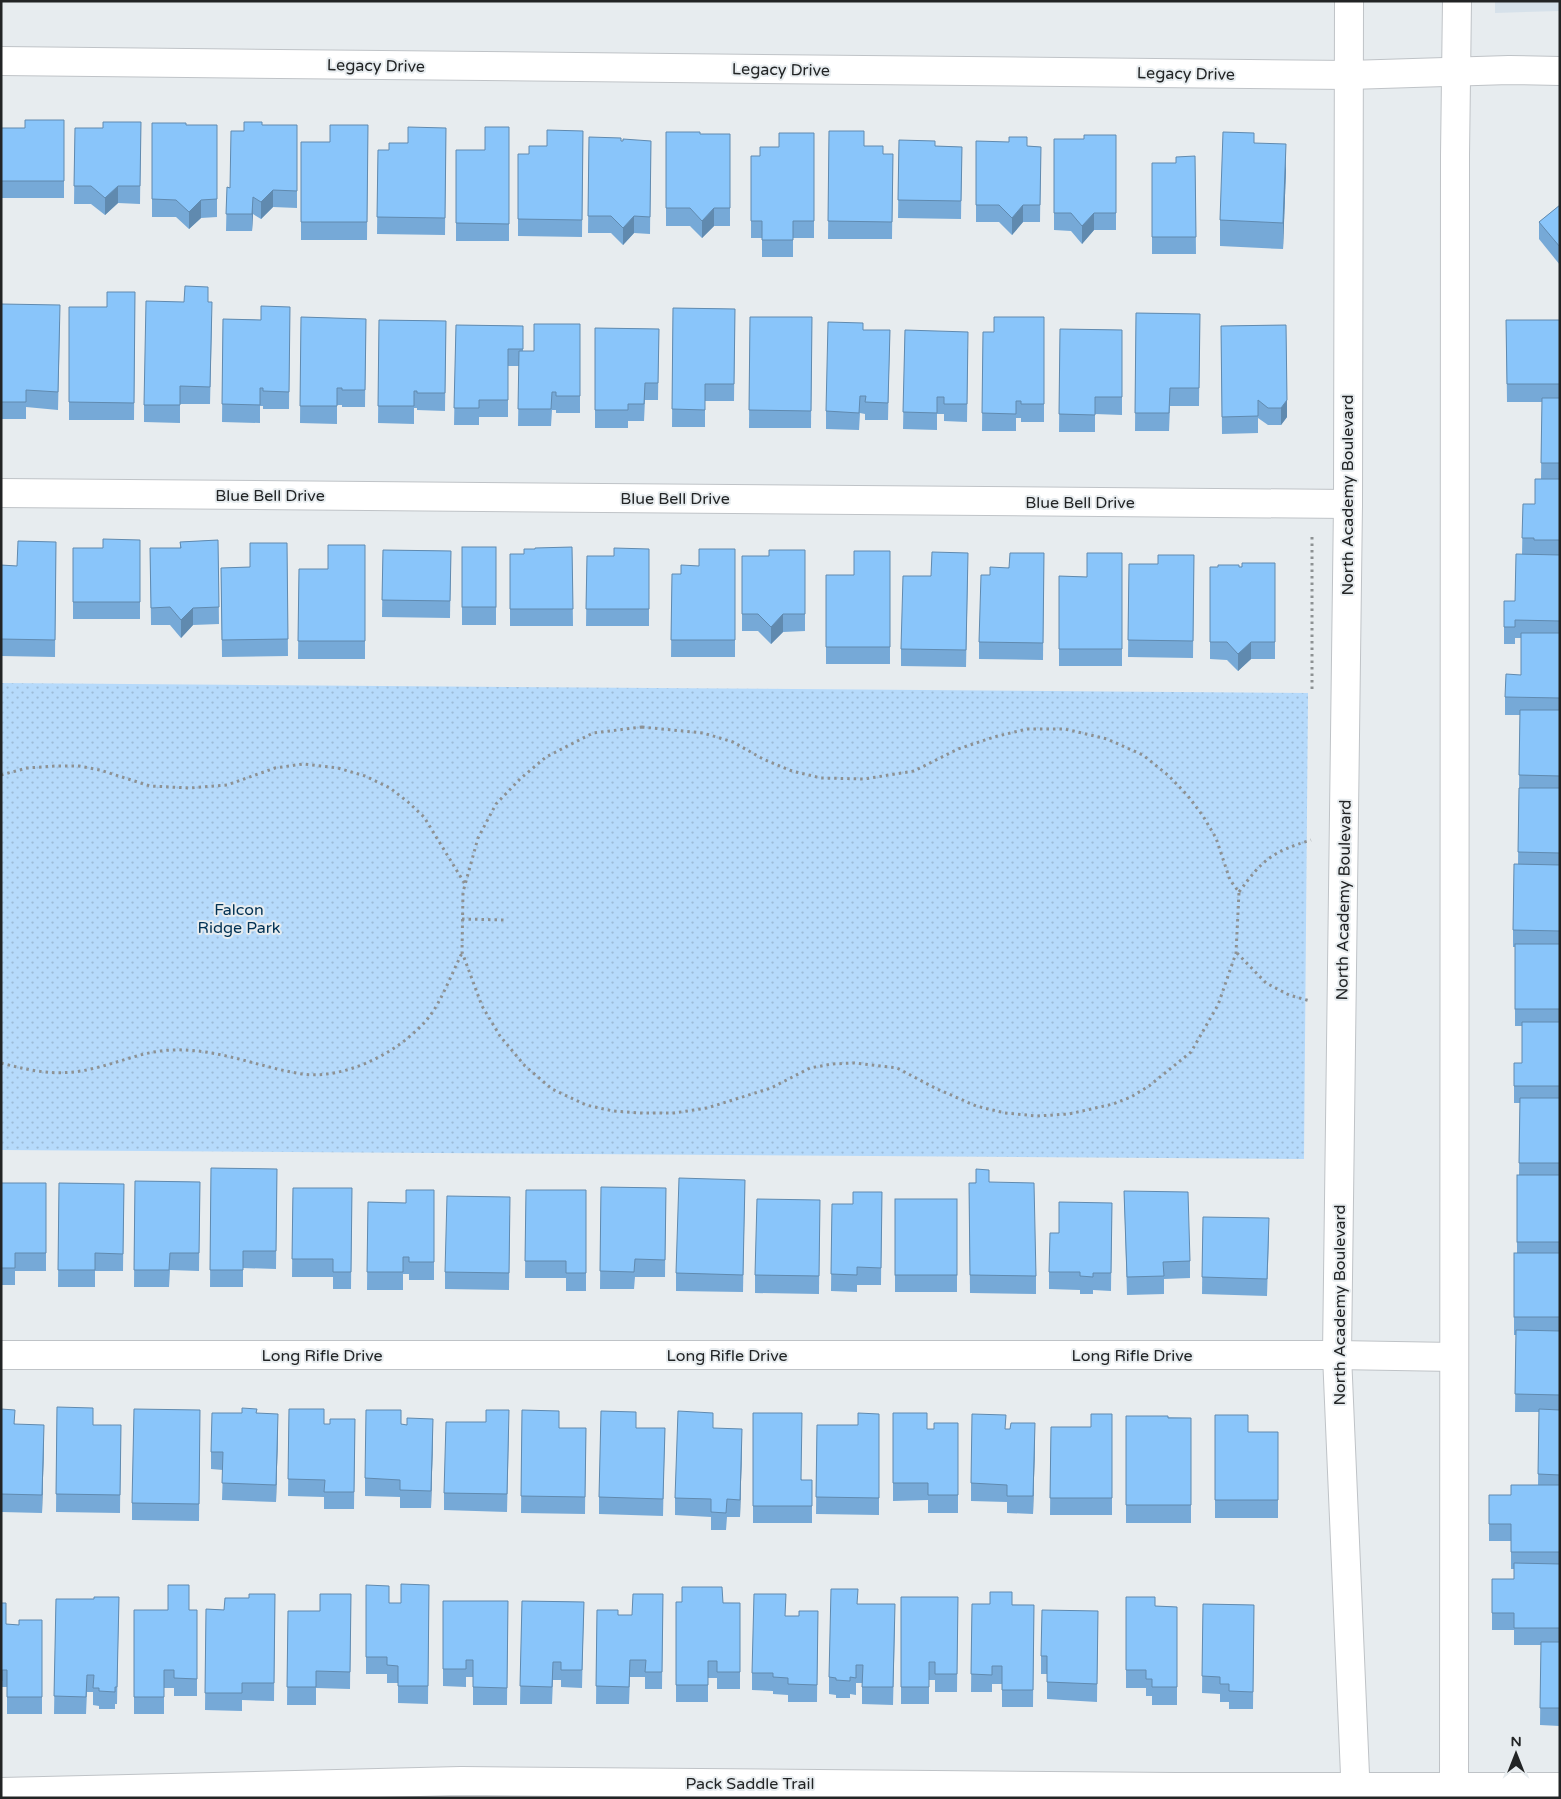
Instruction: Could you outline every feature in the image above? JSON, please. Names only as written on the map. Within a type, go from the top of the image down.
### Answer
[{"type":"street","name":"North Academy Boulevard","points":[[1349,1],[1348,504],[1336,1355],[1356,1792]]},
{"type":"street","points":[[1454,1793],[1457,1]]},
{"type":"street","name":"Legacy Drive","points":[[1,61],[1349,75],[1509,70],[1560,72]]},
{"type":"street","name":"Blue Bell Drive","points":[[1,493],[1348,504]]},
{"type":"street","name":"Long Rifle Drive","points":[[1,1356],[1336,1355],[1454,1357]]},
{"type":"street","name":"Pack Saddle Trail","points":[[1,1792],[461,1781],[1454,1793],[1560,1787]]},
{"type":"path","points":[[1239,892],[1230,880],[1216,838],[1203,816],[1169,776],[1143,755],[1107,738],[1065,729],[1027,730],[994,737],[958,749],[914,771],[864,779],[821,778],[792,771],[763,759],[733,742],[703,733],[642,727],[593,733],[546,757],[520,779],[496,804],[478,838],[463,892],[462,952],[482,1006],[511,1051],[524,1066],[552,1089],[586,1105],[613,1111],[641,1113],[674,1113],[707,1108],[771,1088],[810,1068],[854,1063],[897,1068],[935,1088],[976,1106],[1006,1113],[1037,1116],[1069,1114],[1114,1104],[1143,1090],[1190,1052],[1218,1005],[1236,953],[1239,892],[1260,865],[1268,858],[1287,847],[1311,840]]},
{"type":"path","points":[[1,775],[27,768],[79,766],[100,770],[150,786],[190,788],[227,785],[275,768],[303,764],[338,768],[365,776],[390,788],[408,802],[424,817],[465,884]]},
{"type":"path","points":[[462,919],[506,920]]},
{"type":"path","points":[[1,1063],[33,1072],[64,1074],[94,1068],[151,1052],[179,1049],[215,1053],[304,1074],[325,1074],[347,1070],[372,1061],[398,1045],[430,1017],[462,952]]},
{"type":"path","points":[[1236,953],[1266,983],[1290,995],[1310,1001]]},
{"type":"shaded area","points":[[1495,1],[1560,1],[1560,11],[1495,13]]},
{"type":"green space","name":"Falcon Ridge Park","points":[[1,683],[1308,693],[1304,1159],[1,1150]]},
{"type":"building","points":[[25,120],[64,120],[64,181],[1,181],[1,128],[25,128]]},
{"type":"building","points":[[103,122],[141,122],[140,186],[118,186],[105,198],[91,186],[74,186],[75,128],[103,128]]},
{"type":"building","points":[[244,122],[262,122],[262,125],[297,125],[297,191],[273,190],[261,202],[253,197],[252,214],[226,214],[227,187],[230,188],[231,131],[244,131]]},
{"type":"building","points":[[152,123],[217,125],[217,199],[201,200],[189,212],[176,200],[152,199]]},
{"type":"building","points":[[330,125],[368,125],[367,222],[301,222],[301,142],[330,142]]},
{"type":"building","points":[[408,127],[446,128],[445,218],[377,217],[378,150],[389,150],[389,143],[408,143]]},
{"type":"building","points":[[485,127],[509,127],[509,224],[456,223],[456,150],[485,150]]},
{"type":"building","points":[[547,130],[583,131],[582,220],[518,219],[518,154],[529,154],[529,146],[547,146]]},
{"type":"building","points":[[829,131],[864,131],[864,146],[883,146],[883,154],[893,154],[892,222],[828,221]]},
{"type":"building","points":[[666,132],[730,134],[730,208],[714,208],[702,221],[690,208],[666,208]]},
{"type":"building","points":[[1223,132],[1254,133],[1254,143],[1286,144],[1283,223],[1220,220]]},
{"type":"building","points":[[779,133],[814,133],[814,221],[793,221],[793,240],[762,240],[762,221],[751,221],[751,156],[760,156],[760,147],[779,147]]},
{"type":"building","points":[[1084,135],[1116,135],[1116,213],[1094,213],[1082,226],[1071,213],[1054,213],[1054,139],[1084,139]]},
{"type":"building","points":[[589,137],[621,138],[621,141],[623,139],[651,141],[650,217],[634,216],[623,228],[611,216],[588,216]]},
{"type":"building","points":[[1009,137],[1027,137],[1027,146],[1041,147],[1040,205],[1023,205],[1012,218],[999,205],[976,205],[976,141],[1009,142]]},
{"type":"building","points":[[899,140],[935,141],[935,146],[962,147],[961,201],[898,200]]},
{"type":"building","points":[[1195,156],[1196,237],[1152,237],[1152,163],[1176,163],[1176,157]]},
{"type":"building","points":[[1560,205],[1560,247],[1539,222]]},
{"type":"building","points":[[185,286],[208,287],[208,302],[212,302],[210,387],[180,386],[180,405],[144,405],[146,301],[184,302]]},
{"type":"building","points":[[107,292],[135,292],[134,403],[69,402],[69,307],[107,307]]},
{"type":"building","points":[[1,304],[60,305],[58,392],[26,390],[26,402],[1,402]]},
{"type":"building","points":[[261,306],[290,307],[289,392],[263,391],[263,388],[260,388],[260,405],[222,404],[223,319],[261,320]]},
{"type":"building","points":[[673,308],[735,309],[734,384],[705,384],[705,410],[672,409]]},
{"type":"building","points":[[1136,313],[1200,314],[1199,388],[1170,388],[1169,413],[1135,413]]},
{"type":"building","points":[[301,317],[366,319],[365,390],[342,390],[342,388],[337,388],[337,406],[300,406]]},
{"type":"building","points":[[750,317],[812,317],[811,411],[749,410]]},
{"type":"building","points":[[994,317],[1044,317],[1044,404],[1021,404],[1021,401],[1016,401],[1016,414],[982,413],[983,332],[994,332]]},
{"type":"building","points":[[379,320],[446,321],[445,393],[417,393],[417,391],[414,391],[414,406],[378,406]]},
{"type":"building","points":[[1506,320],[1560,320],[1560,384],[1507,384]]},
{"type":"building","points":[[828,322],[863,323],[863,330],[890,330],[888,403],[865,402],[866,396],[860,396],[859,413],[826,411]]},
{"type":"building","points":[[534,324],[580,324],[580,396],[556,396],[556,392],[552,392],[551,409],[518,409],[519,351],[534,351]]},
{"type":"building","points":[[456,325],[523,326],[523,349],[508,349],[508,400],[479,400],[479,408],[454,408]]},
{"type":"building","points":[[1286,325],[1287,400],[1281,408],[1268,408],[1258,400],[1258,416],[1222,417],[1221,326]]},
{"type":"building","points":[[595,328],[659,329],[658,383],[645,383],[644,404],[628,404],[628,410],[595,410]]},
{"type":"building","points":[[1060,329],[1122,330],[1122,397],[1095,397],[1095,415],[1059,414]]},
{"type":"building","points":[[905,330],[968,332],[967,404],[944,404],[944,397],[937,397],[937,413],[903,412]]},
{"type":"building","points":[[1542,398],[1560,398],[1560,463],[1541,463]]},
{"type":"building","points":[[1535,479],[1560,479],[1560,540],[1522,538],[1523,504],[1535,504]]},
{"type":"building","points":[[103,539],[140,540],[140,602],[73,602],[73,548],[103,548]]},
{"type":"building","points":[[218,540],[219,607],[193,608],[181,620],[170,607],[151,608],[150,548],[181,548],[180,542]]},
{"type":"building","points":[[18,541],[56,542],[55,640],[1,639],[1,565],[17,566]]},
{"type":"building","points":[[250,543],[287,543],[288,639],[222,640],[221,568],[250,567]]},
{"type":"building","points":[[328,545],[365,545],[365,641],[298,641],[299,569],[328,569]]},
{"type":"building","points":[[462,547],[496,547],[496,607],[462,607]]},
{"type":"building","points":[[572,547],[573,609],[510,609],[510,554],[524,554],[524,549]]},
{"type":"building","points":[[614,548],[649,549],[649,609],[586,609],[587,556],[614,556]]},
{"type":"building","points":[[699,549],[735,549],[735,640],[671,640],[672,574],[681,574],[681,565],[699,566]]},
{"type":"building","points":[[383,550],[451,551],[450,601],[382,600]]},
{"type":"building","points":[[769,550],[805,550],[805,614],[783,614],[771,627],[758,614],[742,614],[742,556],[769,556]]},
{"type":"building","points":[[854,551],[890,551],[890,647],[826,647],[826,575],[854,575]]},
{"type":"building","points":[[932,552],[968,553],[966,650],[901,649],[903,576],[931,576]]},
{"type":"building","points":[[1010,553],[1044,553],[1043,643],[979,642],[981,575],[990,575],[990,567],[1009,568]]},
{"type":"building","points":[[1087,553],[1122,553],[1122,649],[1059,649],[1059,576],[1087,577]]},
{"type":"building","points":[[1516,554],[1560,555],[1560,621],[1515,620],[1515,627],[1504,627],[1504,601],[1515,601]]},
{"type":"building","points":[[1158,555],[1194,555],[1193,641],[1128,640],[1129,564],[1158,564]]},
{"type":"building","points":[[1242,563],[1275,563],[1275,642],[1251,642],[1238,654],[1227,642],[1210,642],[1210,567],[1239,565],[1239,567],[1242,567]]},
{"type":"building","points":[[1521,633],[1560,633],[1560,698],[1505,697],[1506,674],[1521,675]]},
{"type":"building","points":[[1520,710],[1560,710],[1560,776],[1519,775]]},
{"type":"building","points":[[1519,788],[1560,788],[1560,853],[1518,852]]},
{"type":"building","points":[[1514,864],[1560,865],[1560,931],[1513,930]]},
{"type":"building","points":[[1515,944],[1560,944],[1560,1009],[1515,1009]]},
{"type":"building","points":[[1522,1022],[1560,1022],[1560,1086],[1514,1086],[1514,1063],[1522,1063]]},
{"type":"building","points":[[1520,1098],[1560,1098],[1560,1163],[1519,1163]]},
{"type":"building","points":[[211,1168],[277,1169],[276,1251],[243,1251],[243,1270],[210,1270]]},
{"type":"building","points":[[976,1169],[989,1170],[989,1182],[1034,1183],[1036,1276],[970,1275],[969,1183],[976,1183]]},
{"type":"building","points":[[1517,1175],[1560,1175],[1560,1242],[1517,1242]]},
{"type":"building","points":[[679,1178],[745,1180],[743,1275],[676,1273]]},
{"type":"building","points":[[135,1181],[200,1182],[199,1253],[170,1253],[169,1270],[134,1270]]},
{"type":"building","points":[[1,1183],[46,1183],[46,1253],[15,1253],[15,1268],[1,1268]]},
{"type":"building","points":[[59,1183],[124,1184],[123,1254],[95,1253],[95,1270],[58,1270]]},
{"type":"building","points":[[601,1187],[666,1188],[665,1260],[635,1259],[634,1272],[600,1271]]},
{"type":"building","points":[[293,1188],[352,1188],[351,1272],[333,1272],[333,1259],[292,1259]]},
{"type":"building","points":[[406,1190],[434,1190],[434,1262],[409,1262],[409,1257],[403,1257],[403,1272],[367,1272],[368,1202],[406,1203]]},
{"type":"building","points":[[526,1190],[586,1190],[586,1273],[566,1273],[566,1261],[525,1261]]},
{"type":"building","points":[[1124,1191],[1188,1192],[1190,1261],[1163,1262],[1164,1276],[1127,1277]]},
{"type":"building","points":[[853,1192],[882,1192],[881,1268],[857,1267],[857,1275],[831,1274],[832,1204],[853,1204]]},
{"type":"building","points":[[447,1196],[510,1197],[509,1273],[445,1272]]},
{"type":"building","points":[[757,1199],[820,1200],[819,1276],[755,1275]]},
{"type":"building","points":[[895,1199],[957,1199],[957,1275],[895,1275]]},
{"type":"building","points":[[1059,1202],[1112,1203],[1111,1273],[1093,1273],[1093,1277],[1080,1276],[1080,1272],[1049,1272],[1050,1233],[1059,1233]]},
{"type":"building","points":[[1203,1217],[1269,1218],[1267,1279],[1202,1277]]},
{"type":"building","points":[[1514,1253],[1560,1253],[1560,1317],[1514,1317]]},
{"type":"building","points":[[1516,1330],[1560,1331],[1560,1395],[1515,1394]]},
{"type":"building","points":[[57,1407],[93,1408],[93,1425],[121,1425],[120,1495],[56,1494]]},
{"type":"building","points":[[242,1408],[257,1409],[256,1413],[278,1414],[276,1485],[222,1483],[223,1452],[211,1452],[212,1413],[242,1413]]},
{"type":"building","points":[[1,1409],[15,1410],[14,1424],[44,1425],[42,1495],[1,1494]]},
{"type":"building","points":[[134,1409],[200,1410],[199,1504],[132,1503]]},
{"type":"building","points":[[289,1409],[324,1409],[324,1424],[330,1424],[330,1419],[355,1419],[354,1492],[324,1492],[325,1480],[288,1479]]},
{"type":"building","points":[[1539,1409],[1560,1410],[1560,1475],[1538,1474]]},
{"type":"building","points":[[366,1410],[401,1410],[401,1424],[407,1425],[407,1418],[433,1419],[431,1491],[400,1490],[400,1480],[365,1478]]},
{"type":"building","points":[[486,1410],[509,1410],[507,1494],[444,1493],[446,1422],[486,1422]]},
{"type":"building","points":[[522,1410],[559,1411],[559,1428],[586,1428],[585,1497],[521,1496]]},
{"type":"building","points":[[601,1411],[636,1412],[636,1428],[665,1428],[663,1499],[599,1497]]},
{"type":"building","points":[[678,1411],[713,1413],[713,1428],[742,1429],[740,1500],[727,1499],[726,1513],[711,1512],[711,1499],[675,1498]]},
{"type":"building","points":[[753,1413],[802,1413],[801,1480],[812,1480],[812,1506],[753,1506]]},
{"type":"building","points":[[858,1413],[879,1414],[879,1498],[816,1497],[817,1425],[858,1425]]},
{"type":"building","points":[[893,1413],[927,1413],[927,1429],[934,1429],[934,1423],[958,1423],[958,1495],[928,1495],[928,1483],[893,1483]]},
{"type":"building","points":[[972,1414],[1006,1415],[1005,1429],[1010,1429],[1011,1423],[1035,1423],[1033,1496],[1007,1496],[1007,1485],[971,1483]]},
{"type":"building","points":[[1091,1414],[1112,1414],[1112,1498],[1050,1498],[1051,1427],[1091,1427]]},
{"type":"building","points":[[1215,1415],[1248,1415],[1248,1432],[1278,1432],[1278,1500],[1215,1500]]},
{"type":"building","points":[[1126,1416],[1191,1418],[1191,1505],[1126,1505]]},
{"type":"building","points":[[1511,1485],[1560,1485],[1560,1552],[1511,1552],[1511,1524],[1489,1524],[1489,1495],[1511,1495]]},
{"type":"building","points":[[1514,1563],[1560,1564],[1560,1628],[1514,1628],[1514,1613],[1492,1613],[1492,1579],[1514,1579]]},
{"type":"building","points":[[401,1584],[429,1585],[428,1686],[398,1686],[398,1666],[387,1665],[387,1657],[366,1657],[366,1585],[389,1586],[389,1603],[401,1603]]},
{"type":"building","points":[[168,1585],[189,1585],[189,1610],[197,1610],[197,1679],[174,1678],[174,1670],[164,1670],[164,1697],[134,1697],[134,1610],[168,1610]]},
{"type":"building","points":[[682,1587],[722,1587],[723,1603],[740,1603],[740,1672],[717,1672],[717,1661],[708,1661],[708,1685],[676,1685],[676,1602],[682,1602]]},
{"type":"building","points":[[831,1589],[858,1589],[857,1604],[895,1604],[893,1687],[862,1687],[863,1665],[856,1665],[856,1678],[850,1677],[850,1681],[836,1680],[836,1678],[829,1677]]},
{"type":"building","points":[[990,1592],[1012,1592],[1012,1605],[1034,1605],[1033,1690],[1002,1690],[1002,1666],[992,1666],[992,1675],[971,1674],[972,1604],[990,1604]]},
{"type":"building","points":[[249,1594],[275,1594],[274,1683],[242,1683],[242,1693],[205,1693],[206,1609],[224,1610],[225,1598],[249,1598]]},
{"type":"building","points":[[320,1594],[351,1594],[350,1672],[316,1671],[316,1687],[287,1687],[288,1611],[320,1611]]},
{"type":"building","points":[[633,1594],[663,1594],[662,1672],[645,1672],[646,1660],[630,1660],[629,1687],[596,1686],[597,1610],[618,1610],[618,1615],[632,1615]]},
{"type":"building","points":[[754,1594],[786,1594],[785,1616],[799,1616],[799,1611],[818,1611],[817,1685],[788,1684],[788,1678],[773,1677],[773,1673],[752,1673]]},
{"type":"building","points":[[94,1597],[119,1597],[117,1687],[115,1687],[115,1692],[99,1691],[99,1688],[93,1688],[94,1675],[87,1675],[86,1697],[54,1696],[56,1599],[94,1599]]},
{"type":"building","points":[[901,1597],[958,1597],[957,1674],[935,1674],[935,1662],[929,1662],[929,1687],[901,1687]]},
{"type":"building","points":[[1126,1597],[1155,1597],[1155,1606],[1177,1607],[1177,1687],[1152,1687],[1152,1679],[1146,1679],[1146,1670],[1126,1670]]},
{"type":"building","points":[[443,1601],[508,1601],[507,1688],[473,1687],[473,1660],[466,1660],[466,1669],[443,1669]]},
{"type":"building","points":[[522,1601],[584,1602],[582,1670],[561,1670],[561,1662],[553,1662],[552,1687],[520,1686]]},
{"type":"building","points":[[1,1603],[6,1603],[6,1624],[19,1625],[19,1620],[42,1620],[42,1697],[7,1697],[7,1670],[2,1670],[1,1681]]},
{"type":"building","points":[[1203,1604],[1254,1605],[1253,1692],[1229,1691],[1229,1684],[1220,1684],[1220,1677],[1202,1676]]},
{"type":"building","points":[[1042,1610],[1098,1611],[1097,1684],[1047,1682],[1047,1656],[1041,1656]]},
{"type":"building","points":[[1541,1642],[1560,1642],[1560,1708],[1540,1708]]}]
